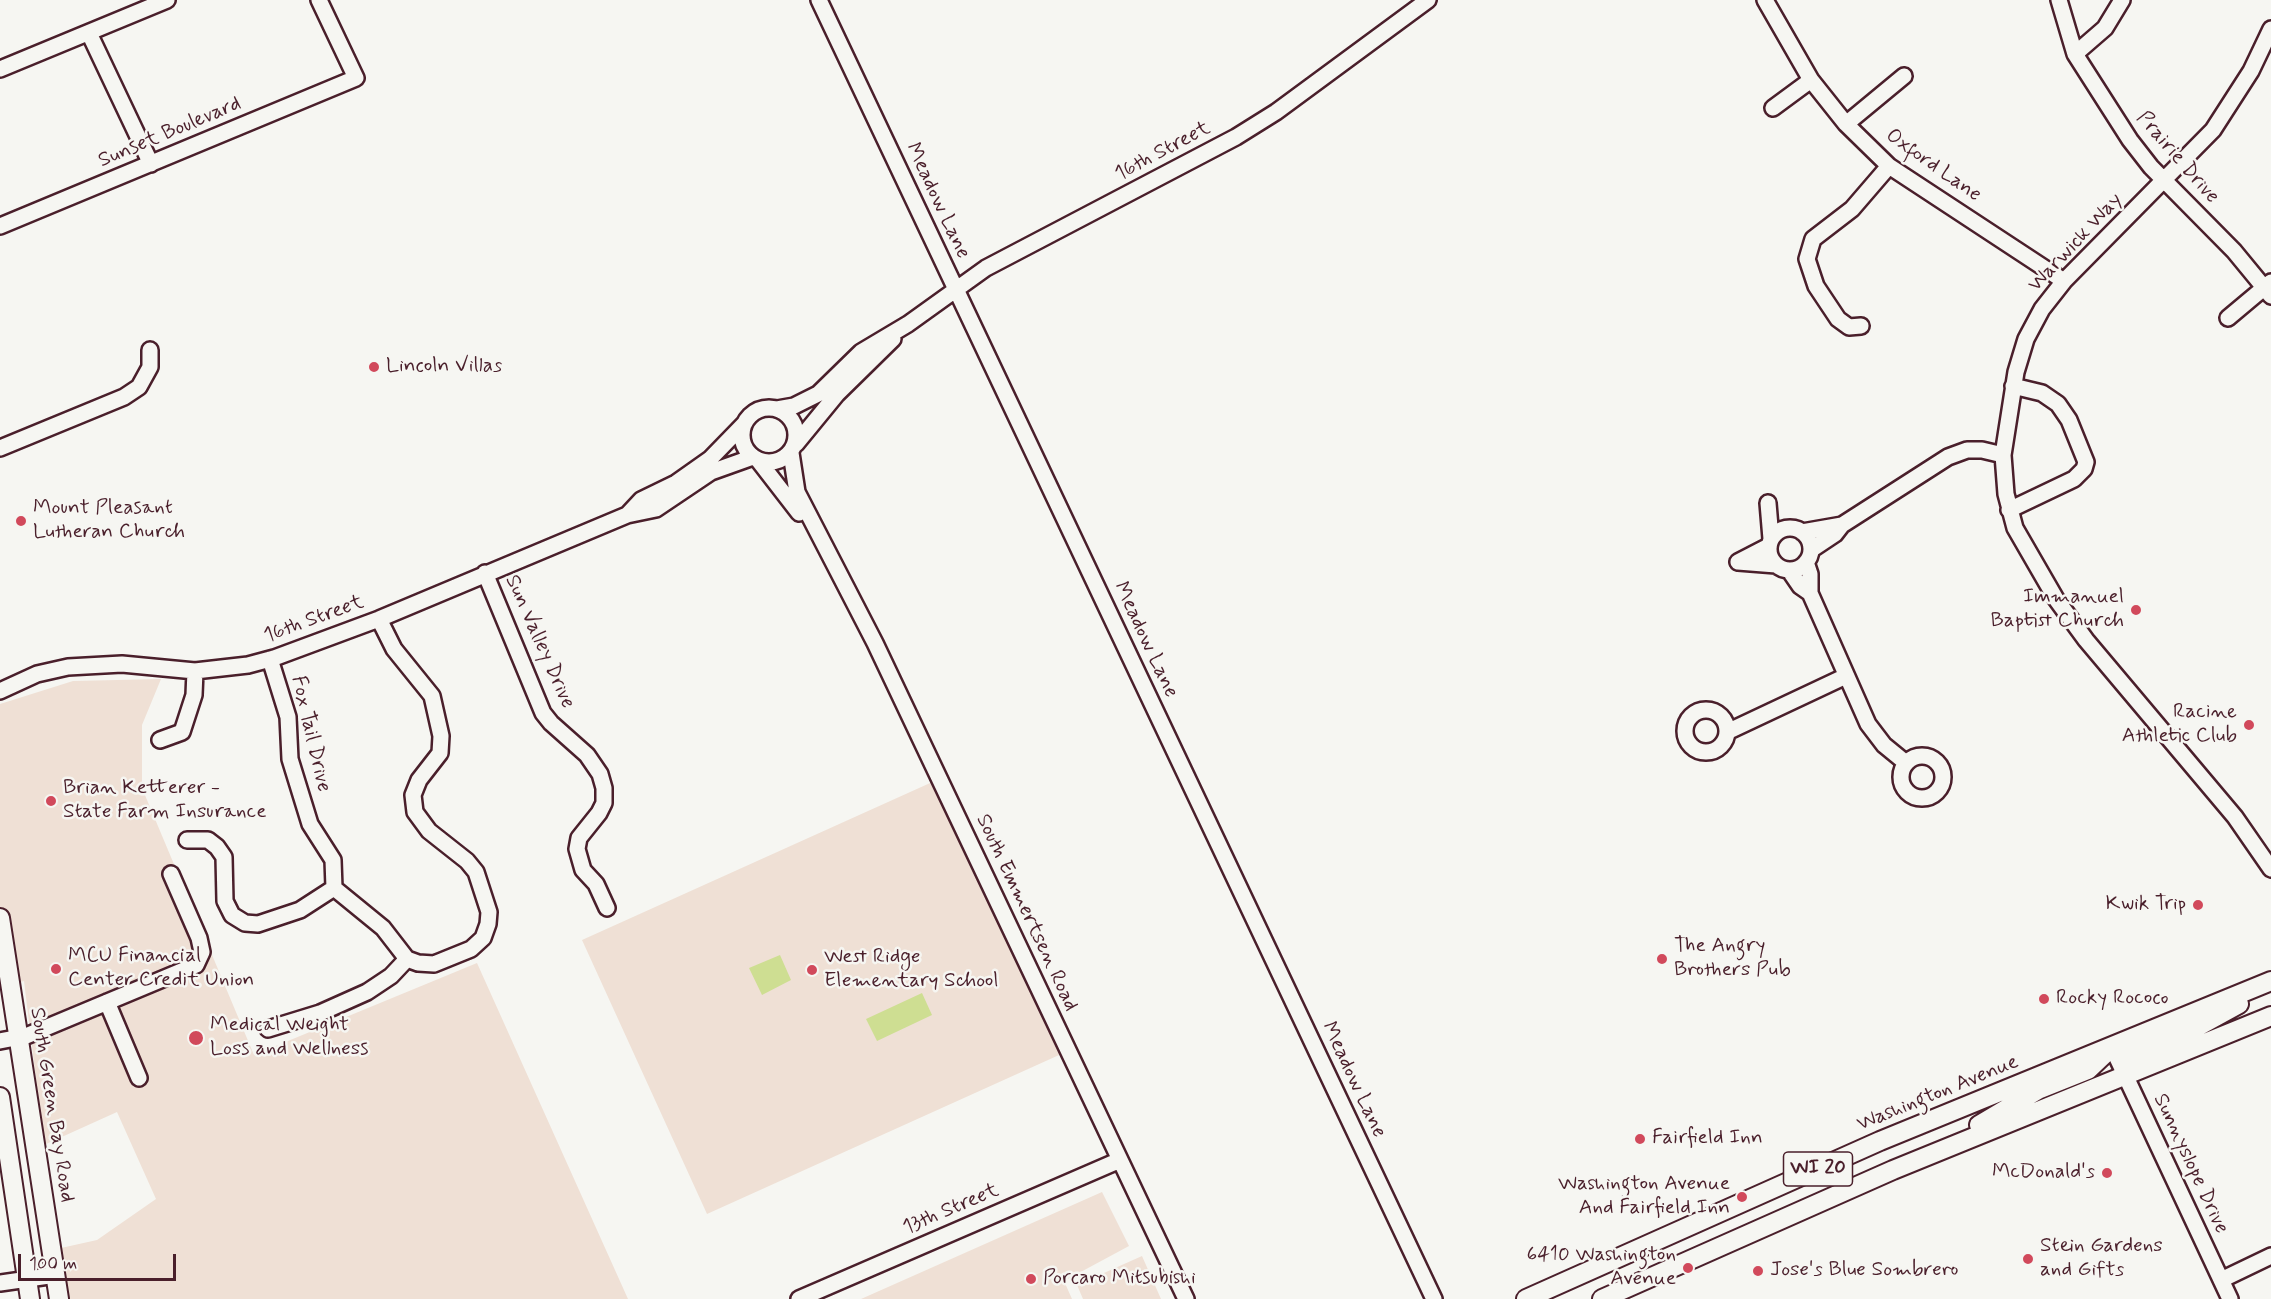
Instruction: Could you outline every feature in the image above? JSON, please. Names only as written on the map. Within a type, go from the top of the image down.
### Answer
[{"type":"main road","name":"South Green Bay Road","points":[[0,918],[9,1040],[59,1299]]},
{"type":"main road","name":"Washington Avenue","points":[[1526,1299],[1880,1141],[2267,983]]},
{"type":"main road","points":[[2125,1074],[2124,1061],[2127,1058],[2203,1025],[2234,1007],[2267,983]]},
{"type":"main road","points":[[2210,1040],[2218,1028],[2271,1004]]},
{"type":"main road","name":"WI 20","points":[[1602,1299],[1936,1152],[2271,1016]]},
{"type":"main road","points":[[1936,1152],[2024,1097],[2088,1070],[2112,1047]]},
{"type":"main road","points":[[0,1097],[30,1299]]},
{"type":"street","points":[[0,69],[167,0]]},
{"type":"street","name":"Sunset Boulevard","points":[[0,226],[356,78],[319,0]]},
{"type":"street","name":"Meadow Lane","points":[[819,0],[1434,1299]]},
{"type":"street","name":"16th Street","points":[[627,514],[641,500],[676,483],[710,459],[759,410],[794,406],[818,394],[861,352],[908,324],[955,288],[1036,241],[1236,137],[1276,112],[1428,0]]},
{"type":"street","name":"Oxford Lane","points":[[1765,0],[1811,80],[1846,124],[1889,166],[2064,281]]},
{"type":"street","name":"Prairie Drive","points":[[2059,0],[2075,54],[2130,140],[2165,181],[2269,289]]},
{"type":"street","points":[[2075,54],[2105,28],[2122,0]]},
{"type":"street","name":"Warwick Way","points":[[2271,29],[2251,72],[2213,130],[2064,281],[2034,324],[2020,356],[2013,386],[2003,455],[2009,510],[2026,550],[2072,623],[2235,817],[2271,869]]},
{"type":"street","points":[[88,33],[151,164]]},
{"type":"street","points":[[1846,124],[1904,76]]},
{"type":"street","points":[[1773,108],[1811,80]]},
{"type":"street","points":[[1861,326],[1849,327],[1838,319],[1816,286],[1808,259],[1813,239],[1852,209],[1889,166]]},
{"type":"street","points":[[2228,318],[2269,289]]},
{"type":"street","name":"16th Street","points":[[0,691],[37,674],[68,667],[122,664],[195,670],[222,669],[270,659],[379,619],[627,514],[656,509],[711,472],[756,459],[776,462],[793,449],[837,394],[908,324]]},
{"type":"street","points":[[0,448],[124,396],[139,387],[150,367],[150,350]]},
{"type":"street","points":[[2009,510],[2074,479],[2084,469],[2086,462],[2069,420],[2058,404],[2042,393],[2013,386]]},
{"type":"street","points":[[777,409],[792,420],[797,436],[793,449]]},
{"type":"street","points":[[745,424],[742,440],[756,459]]},
{"type":"street","name":"South Emmertsen Road","points":[[793,449],[797,492],[875,643],[1186,1299]]},
{"type":"street","points":[[1842,525],[1775,534],[1770,543],[1738,562],[1796,569],[1842,525],[1957,452],[1983,450],[2003,455]]},
{"type":"street","name":"South Emmertsen Road","points":[[756,459],[825,546]]},
{"type":"street","points":[[1810,593],[1800,586],[1769,553],[1768,503],[1795,530],[1807,537],[1810,593],[1846,676],[1868,724],[1884,745],[1906,763]]},
{"type":"street","name":"Sun Valley Drive","points":[[485,573],[543,713],[550,723],[587,755],[600,774],[604,788],[604,803],[579,838],[577,849],[583,870],[596,884],[607,908]]},
{"type":"street","points":[[187,840],[208,840],[224,857],[225,901],[232,915],[244,923],[258,924],[300,910],[334,888],[383,928],[407,959],[418,963],[434,964],[471,949],[483,938],[489,912],[476,872],[467,861],[429,831],[415,812],[413,795],[420,780],[440,753],[441,736],[432,696],[394,649],[379,619]]},
{"type":"street","name":"Fox Tail Drive","points":[[270,659],[288,717],[290,759],[310,824],[333,860],[334,888]]},
{"type":"street","points":[[160,740],[182,732],[194,695],[195,670]]},
{"type":"street","points":[[1727,732],[1846,676]]},
{"type":"street","points":[[9,1040],[196,965],[202,952],[171,874]]},
{"type":"street","points":[[268,1029],[320,1012],[368,992],[391,976],[407,959]]},
{"type":"street","points":[[107,1002],[140,1078]]},
{"type":"street","name":"Sunnyslope Drive","points":[[2112,1047],[2230,1299]]},
{"type":"street","name":"13th Street","points":[[799,1299],[1120,1160]]},
{"type":"street","points":[[2221,1280],[2271,1256]]},
{"type":"street","points":[[0,1283],[56,1275]]},
{"type":"shaded area","points":[[161,679],[142,725],[142,788],[254,1055],[477,963],[628,1299],[69,1299],[61,1248],[97,1240],[156,1199],[117,1112],[44,1145],[24,981],[0,988],[0,704],[73,681]]},
{"type":"shaded area","name":"West Ridge Elementary School","points":[[939,779],[1068,1051],[707,1214],[582,940]]},
{"type":"shaded area","points":[[1102,1192],[1129,1246],[1064,1281],[1072,1299],[861,1299]]},
{"type":"shaded area","points":[[1142,1256],[1161,1299],[1083,1299],[1077,1285]]},
{"type":"green space","points":[[780,955],[791,980],[762,995],[749,968]]},
{"type":"green space","points":[[922,993],[932,1015],[877,1041],[866,1019]]},
{"type":"place","name":"Lincoln Villas","points":[[374,367]]},
{"type":"place","name":"Mount Pleasant Lutheran Church","points":[[21,521]]},
{"type":"place","name":"Immanuel Baptist Church","points":[[2136,610]]},
{"type":"place","name":"Racine Athletic Club","points":[[2249,725]]},
{"type":"place","name":"Brian Ketterer - State Farm Insurance","points":[[51,801]]},
{"type":"place","name":"Kwik Trip","points":[[2198,905]]},
{"type":"place","name":"The Angry Brothers Pub","points":[[1662,959]]},
{"type":"place","name":"MCU Financial Center Credit Union","points":[[56,969]]},
{"type":"place","name":"West Ridge Elementary School","points":[[812,970]]},
{"type":"place","name":"Rocky Rococo","points":[[2044,999]]},
{"type":"place","name":"Medical Weight Loss and Wellness","points":[[196,1038]]},
{"type":"place","name":"Fairfield Inn","points":[[1640,1139]]},
{"type":"place","name":"McDonald's","points":[[2107,1173]]},
{"type":"place","name":"Washington Avenue And Fairfield Inn","points":[[1742,1197]]},
{"type":"place","name":"Stein Gardens and Gifts","points":[[2028,1259]]},
{"type":"place","name":"6410 Washington Avenue","points":[[1688,1268]]},
{"type":"place","name":"Jose's Blue Sombrero","points":[[1758,1271]]},
{"type":"place","name":"Porcaro Mitsubishi","points":[[1031,1279]]}]
